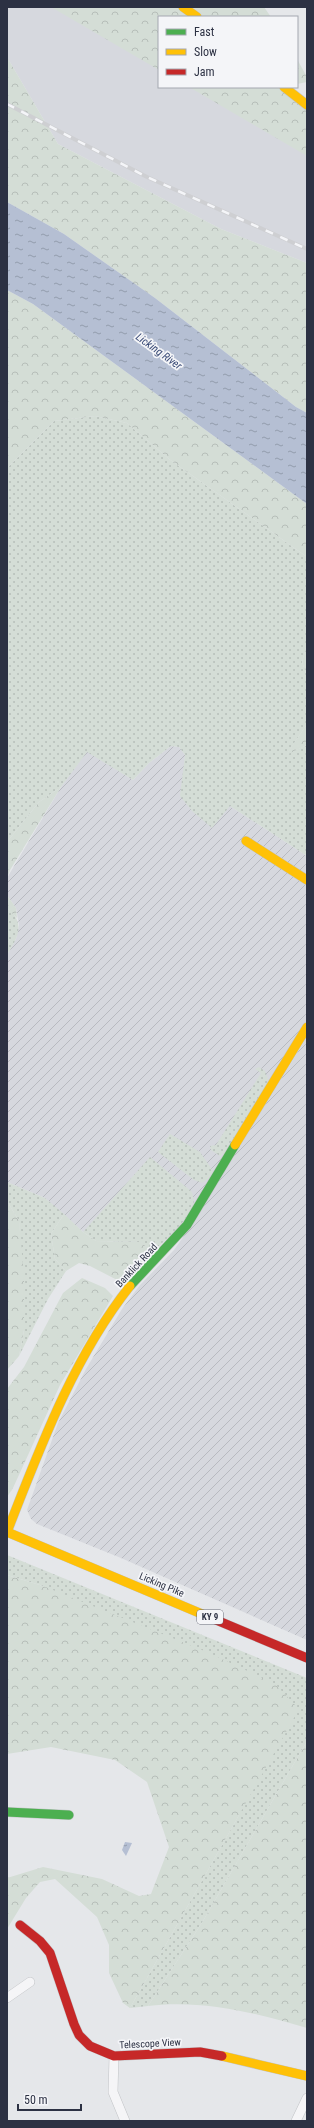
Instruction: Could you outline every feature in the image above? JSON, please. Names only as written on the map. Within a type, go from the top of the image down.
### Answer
[{"type":"street","points":[[183,7],[196,16]]},
{"type":"street","points":[[285,88],[307,105]]},
{"type":"street","points":[[246,841],[307,880]]},
{"type":"street","name":"Banklick Road","points":[[7,1532],[53,1416],[74,1376],[109,1316],[132,1283],[168,1247],[187,1225],[307,1028]]},
{"type":"street","name":"Licking Pike","points":[[7,1532],[307,1658]]},
{"type":"street","points":[[7,1812],[69,1815]]},
{"type":"street","name":"Telescope View","points":[[20,1925],[40,1941],[50,1953],[71,2018],[79,2035],[90,2046],[114,2056],[204,2052],[307,2076]]},
{"type":"street","points":[[7,1998],[30,1982]]},
{"type":"street","points":[[114,2056],[112,2067],[113,2092],[125,2121]]},
{"type":"street","points":[[296,2121],[307,2098]]},
{"type":"shaded area","points":[[7,7],[183,7],[158,16],[158,88],[285,88],[307,105],[307,263],[221,229],[58,144],[7,57]]},
{"type":"shaded area","points":[[171,746],[179,747],[185,755],[184,772],[230,806],[307,856],[307,1020],[190,1212],[152,1253],[83,1232],[45,1198],[7,1182],[7,955],[16,939],[19,925],[16,908],[7,895],[7,878],[61,787],[87,751],[133,780],[149,763]]},
{"type":"shaded area","points":[[307,1037],[307,1640],[121,1558],[37,1524],[31,1519],[27,1510],[58,1423],[86,1369],[122,1309],[140,1285],[174,1250],[191,1226]]},
{"type":"green space","points":[[51,7],[264,7],[270,16],[158,16],[158,69]]},
{"type":"green space","points":[[7,57],[58,144],[221,229],[307,263],[307,413],[296,407],[155,298],[64,234],[7,202]]},
{"type":"green space","points":[[298,61],[307,77],[307,82],[298,84]]},
{"type":"green space","points":[[191,88],[285,88],[307,105],[307,156]]},
{"type":"green space","points":[[7,290],[33,304],[307,504],[307,557],[169,459],[127,423],[95,416],[54,421],[7,468]]},
{"type":"green space","points":[[95,416],[127,423],[169,459],[307,557],[307,644],[302,662],[307,676],[307,724],[287,754],[307,745],[307,856],[230,806],[212,828],[192,811],[180,796],[185,755],[179,747],[171,746],[149,763],[133,780],[87,752],[61,787],[39,802],[7,842],[7,468],[54,421]]},
{"type":"green space","points":[[307,644],[307,676],[302,662]]},
{"type":"green space","points":[[307,724],[307,745],[286,755]]},
{"type":"green space","points":[[61,787],[10,870],[7,878],[7,842],[39,802]]},
{"type":"green space","points":[[7,895],[16,908],[17,918],[7,908]]},
{"type":"green space","points":[[7,908],[17,919],[18,930],[17,936],[7,955]]},
{"type":"green space","points":[[259,1067],[265,1071],[269,1082],[225,1153],[220,1156],[211,1150],[210,1146],[216,1145],[261,1073],[255,1069]]},
{"type":"green space","points":[[170,1134],[200,1152],[213,1171],[209,1178],[202,1183],[194,1180],[158,1152]]},
{"type":"green space","points":[[150,1157],[192,1193],[194,1204],[181,1225],[152,1253],[141,1242],[96,1241],[83,1232]]},
{"type":"green space","points":[[7,1182],[45,1198],[64,1214],[51,1234],[55,1259],[66,1271],[48,1299],[19,1356],[24,1330],[19,1221],[7,1201]]},
{"type":"green space","points":[[7,1201],[19,1221],[24,1277],[24,1330],[19,1356],[7,1370]]},
{"type":"green space","points":[[64,1214],[83,1232],[96,1241],[141,1242],[152,1253],[123,1283],[90,1266],[79,1263],[66,1271],[55,1259],[51,1234]]},
{"type":"green space","points":[[82,1278],[105,1288],[113,1296],[60,1385],[13,1488],[7,1497],[7,1389],[24,1367],[63,1293]]},
{"type":"green space","points":[[7,1555],[307,1678],[307,1741],[203,1921],[148,2006],[130,2008],[239,1815],[43,1586],[7,1575]]},
{"type":"green space","points":[[7,1575],[43,1586],[207,1652],[275,1684],[299,1709],[130,2008],[123,2003],[109,1973],[109,1945],[97,1917],[55,1879],[40,1882],[26,1898],[7,1929],[7,1878],[43,1867],[102,1879],[139,1896],[151,1894],[169,1847],[147,1782],[115,1760],[51,1747],[7,1754]]},
{"type":"green space","points":[[307,1741],[307,2028],[269,2017],[208,2006],[168,2004],[148,2006],[203,1921]]},
{"type":"water","name":"Licking River","points":[[7,202],[64,234],[155,298],[296,407],[307,413],[307,504],[33,304],[7,290]]},
{"type":"water","points":[[125,1842],[132,1843],[126,1856],[122,1850]]},
{"type":"railway","points":[[7,104],[147,177],[307,249]]},
{"type":"traffic: fast","points":[[130,1286],[187,1225],[235,1145]]},
{"type":"traffic: fast","points":[[7,1812],[69,1815]]},
{"type":"traffic: slow","points":[[183,7],[196,16]]},
{"type":"traffic: slow","points":[[285,88],[307,105]]},
{"type":"traffic: slow","points":[[246,841],[307,880]]},
{"type":"traffic: slow","points":[[235,1145],[307,1027]]},
{"type":"traffic: slow","points":[[7,1532],[45,1436],[75,1373],[91,1343],[130,1286]]},
{"type":"traffic: slow","points":[[7,1532],[209,1617]]},
{"type":"traffic: slow","points":[[222,2056],[307,2076]]},
{"type":"traffic: jam","points":[[209,1617],[307,1658]]},
{"type":"traffic: jam","points":[[20,1925],[40,1941],[50,1953],[74,2024],[79,2035],[90,2046],[114,2056],[200,2052],[222,2056]]}]
